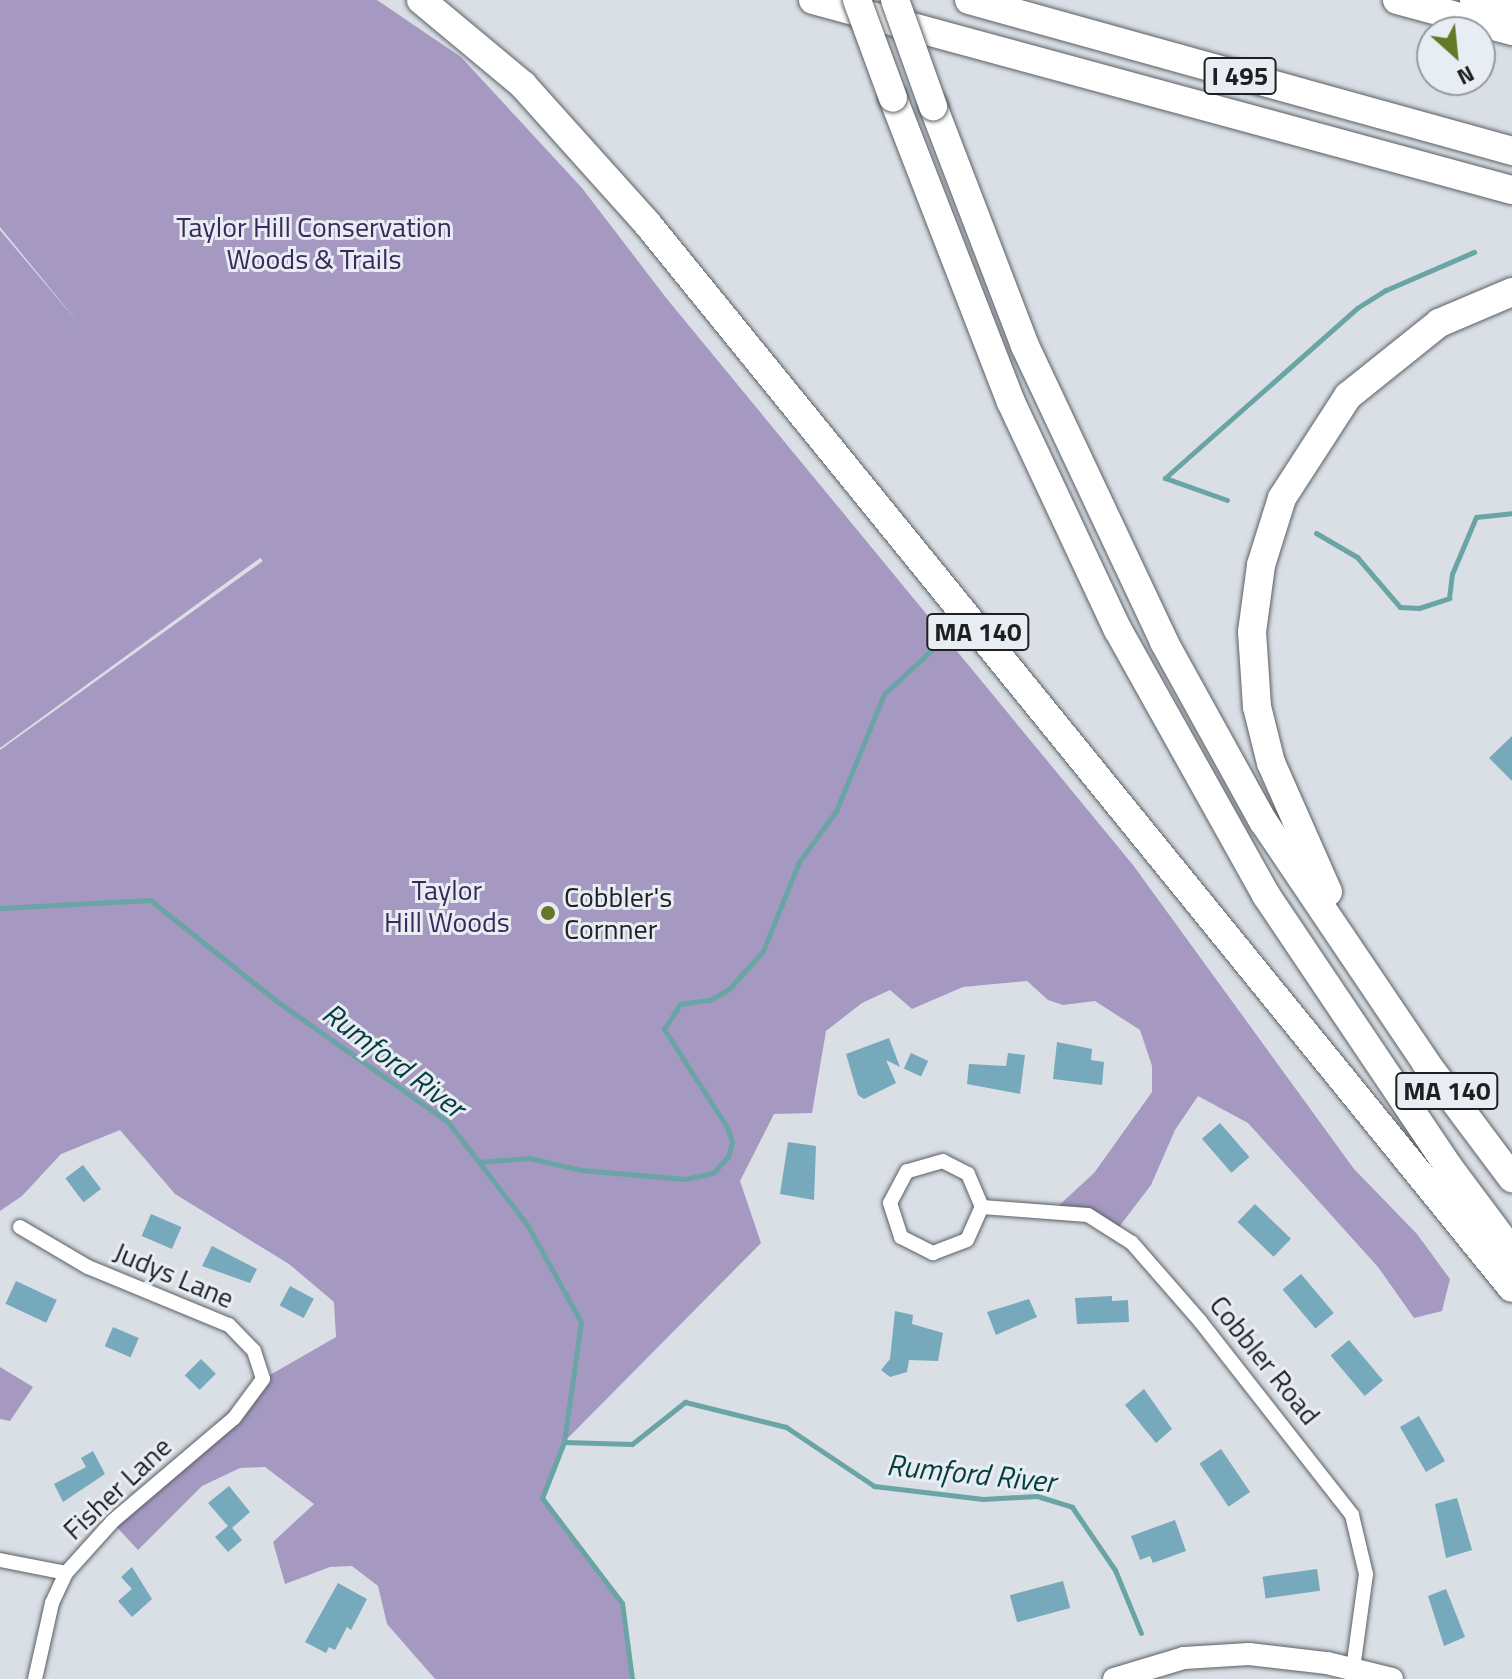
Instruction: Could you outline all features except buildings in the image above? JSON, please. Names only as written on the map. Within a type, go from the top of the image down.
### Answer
[{"type":"highway","name":"MA 140","points":[[421,0],[523,85],[646,222],[1512,1288]]},
{"type":"highway","points":[[813,0],[1512,190]]},
{"type":"highway","points":[[857,0],[1011,402],[1118,630],[1274,907],[1439,1154],[1512,1252]]},
{"type":"highway","name":"MA 140","points":[[895,0],[1025,346],[1164,642],[1263,821],[1385,1003],[1512,1178]]},
{"type":"highway","name":"I 495","points":[[969,0],[1512,151]]},
{"type":"highway","points":[[1397,0],[1512,31]]},
{"type":"highway","points":[[1474,0],[1512,13]]},
{"type":"highway","points":[[1385,1003],[1316,869],[1271,763],[1257,707],[1252,632],[1261,565],[1282,498],[1348,396],[1439,323],[1512,292]]},
{"type":"street","points":[[933,1161],[952,1163],[968,1174],[982,1207],[973,1233],[943,1253],[908,1244],[890,1212],[900,1177],[933,1161]]},
{"type":"street","name":"Cobbler Road","points":[[982,1207],[1088,1215],[1132,1243],[1210,1333],[1352,1515],[1366,1574],[1353,1669]]},
{"type":"street","name":"Judys Lane","points":[[20,1227],[88,1267],[229,1325],[245,1339],[259,1364],[263,1379],[250,1400]]},
{"type":"street","name":"Fisher Lane","points":[[35,1679],[52,1603],[66,1573],[112,1522],[250,1400]]},
{"type":"street","points":[[0,1560],[66,1573]]},
{"type":"street","points":[[1114,1679],[1159,1663],[1216,1655],[1281,1657],[1392,1679]]},
{"type":"green space","name":"Taylor Hill Woods","points":[[0,0],[377,0],[461,57],[582,188],[667,299],[1133,865],[1354,1169],[1417,1234],[1450,1279],[1442,1311],[1414,1318],[1378,1267],[1248,1123],[1198,1096],[1175,1130],[1151,1185],[1116,1231],[1054,1210],[1094,1173],[1152,1092],[1152,1066],[1140,1030],[1095,1001],[1063,1005],[1048,1000],[1027,981],[963,987],[912,1009],[890,990],[862,1003],[826,1031],[812,1113],[774,1114],[740,1181],[761,1243],[564,1442],[542,1498],[622,1603],[632,1679],[435,1679],[387,1624],[378,1586],[352,1566],[330,1567],[285,1584],[273,1542],[314,1504],[265,1467],[240,1468],[202,1486],[138,1550],[112,1522],[263,1379],[336,1337],[334,1302],[289,1264],[175,1194],[120,1130],[61,1154],[22,1196],[0,1211],[0,750],[263,561],[260,558],[0,748],[0,230],[80,325],[0,227]]},
{"type":"green space","points":[[0,1367],[33,1387],[10,1421],[0,1419]]},
{"type":"waterway","points":[[1227,500],[1165,478],[1357,308],[1386,290],[1474,252]]},
{"type":"waterway","points":[[1316,533],[1357,557],[1400,607],[1419,608],[1449,598],[1452,574],[1476,517],[1512,513]]},
{"type":"waterway","points":[[479,1162],[529,1158],[581,1170],[686,1179],[713,1173],[728,1157],[732,1142],[727,1127],[664,1029],[680,1004],[710,1000],[729,989],[763,951],[799,862],[836,811],[884,694],[935,647]]},
{"type":"waterway","name":"Rumford River","points":[[0,908],[150,900],[278,1002],[448,1122],[528,1226],[581,1322],[564,1442],[542,1498],[622,1603],[632,1679]]},
{"type":"waterway","name":"Rumford River","points":[[564,1442],[632,1444],[685,1402],[786,1427],[874,1486],[983,1499],[1037,1496],[1072,1507],[1115,1570],[1141,1633]]},
{"type":"place","name":"Cobbler's Cornner","points":[[548,913]]},
{"type":"park label","name":"Taylor Hill Conservation Woods & Trails","points":[[314,243]]}]
